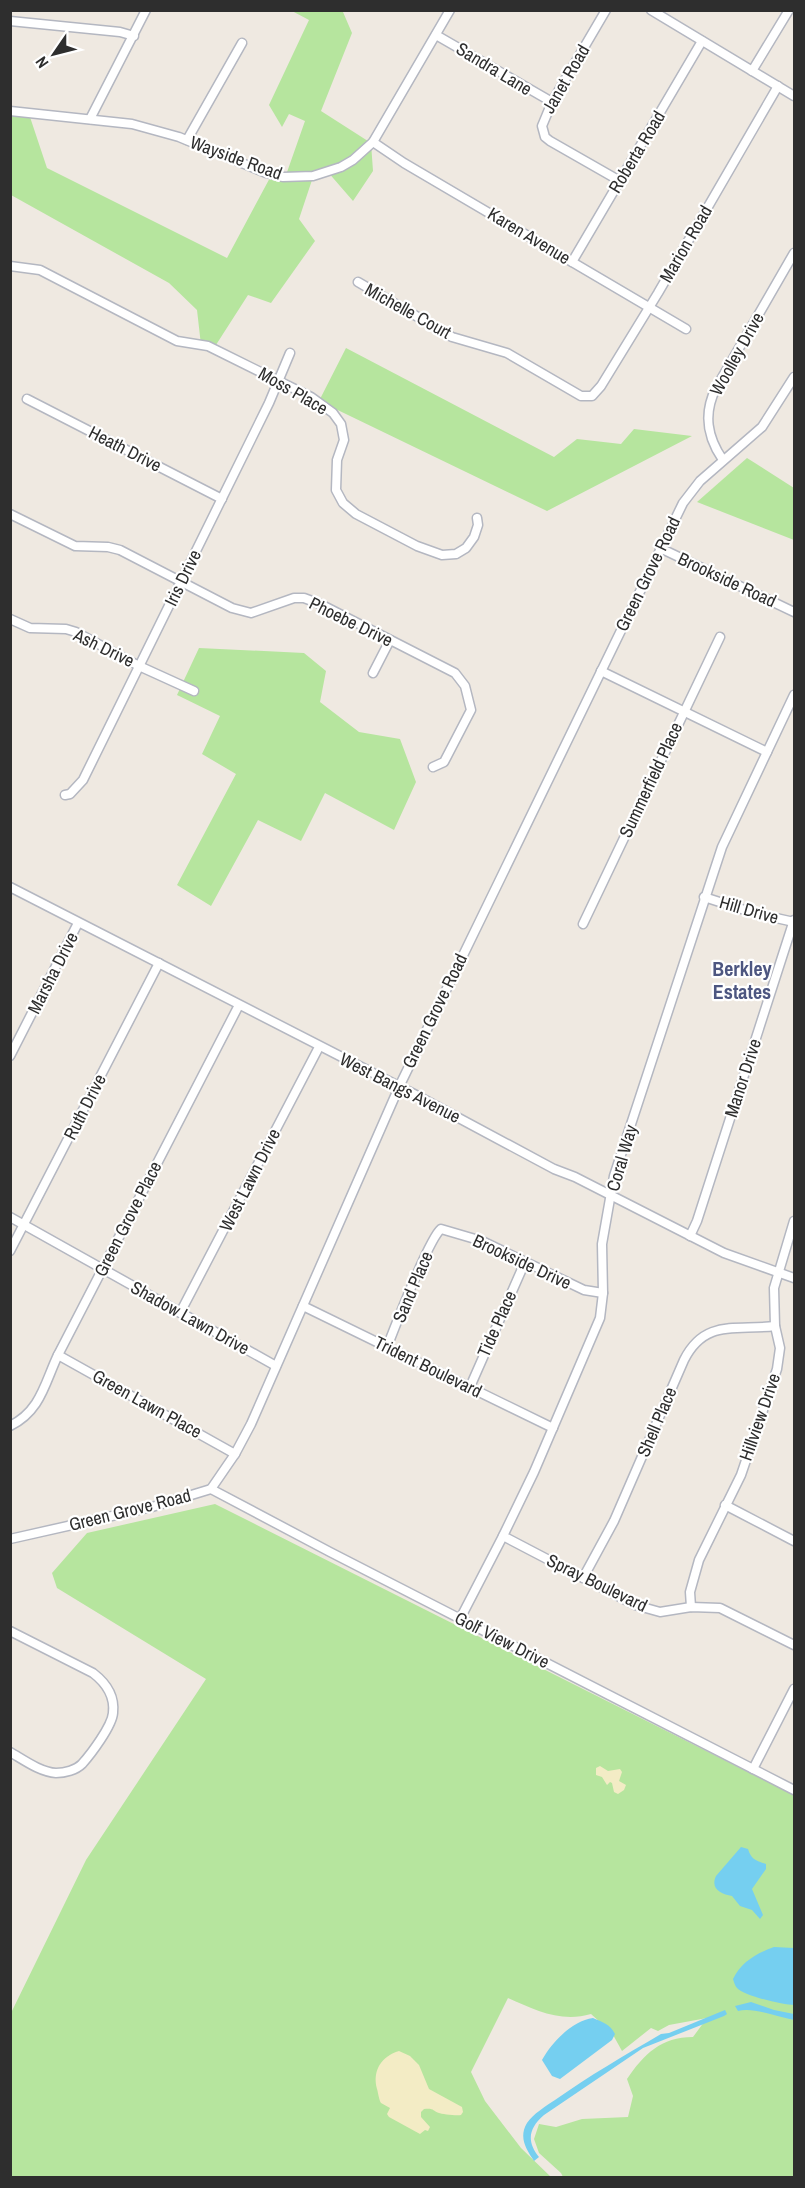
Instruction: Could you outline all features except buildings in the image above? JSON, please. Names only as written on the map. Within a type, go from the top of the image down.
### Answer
[{"type":"street","points":[[90,119],[146,10]]},
{"type":"street","name":"Wayside Road","points":[[10,111],[140,126],[187,140],[266,173],[291,178],[313,176],[341,167],[373,142],[450,10]]},
{"type":"street","name":"Janet Road","points":[[606,10],[552,102],[543,120],[543,131],[545,136],[559,147],[620,181]]},
{"type":"street","points":[[651,10],[795,96]]},
{"type":"street","points":[[752,71],[789,10]]},
{"type":"street","points":[[10,21],[120,32],[134,36]]},
{"type":"street","name":"Sandra Lane","points":[[436,35],[552,102]]},
{"type":"street","name":"Roberta Road","points":[[572,262],[702,41]]},
{"type":"street","points":[[187,140],[242,43]]},
{"type":"street","name":"Marion Road","points":[[588,397],[596,393],[601,386],[778,86]]},
{"type":"street","name":"Karen Avenue","points":[[373,142],[394,157],[686,329]]},
{"type":"street","name":"Woolley Drive","points":[[723,460],[711,441],[708,414],[710,402],[795,253]]},
{"type":"street","name":"Moss Place","points":[[10,266],[40,270],[177,341],[208,346],[311,397],[333,413],[341,424],[344,440],[337,460],[336,490],[343,503],[356,514],[417,546],[442,555],[456,554],[466,548],[474,537],[478,525],[477,518]]},
{"type":"street","name":"Michelle Court","points":[[358,282],[452,337],[507,353],[574,393],[588,397]]},
{"type":"street","name":"Iris Drive","points":[[65,795],[70,794],[83,780],[222,499],[290,353]]},
{"type":"street","name":"Green Grove Road","points":[[10,1539],[152,1507],[211,1488],[235,1454],[399,1087],[687,496],[700,481],[762,427],[795,376]]},
{"type":"street","name":"Heath Drive","points":[[27,399],[222,499]]},
{"type":"street","name":"Phoebe Drive","points":[[10,514],[75,546],[108,547],[120,550],[232,608],[245,612],[257,611],[287,600],[304,598],[321,604],[455,674],[461,680],[468,695],[471,710],[444,762],[433,767]]},
{"type":"street","name":"Brookside Road","points":[[660,548],[795,612]]},
{"type":"street","name":"Ash Drive","points":[[10,619],[30,628],[66,629],[76,632],[194,691]]},
{"type":"street","name":"Summerfield Place","points":[[583,924],[720,637]]},
{"type":"street","points":[[373,673],[390,640]]},
{"type":"street","points":[[601,671],[767,752]]},
{"type":"street","name":"Coral Way","points":[[460,1618],[503,1536],[600,1318],[603,1293],[602,1244],[610,1195],[618,1165],[722,847],[767,752],[791,710],[795,695]]},
{"type":"street","name":"West Bangs Avenue","points":[[10,887],[554,1169],[731,1256],[795,1278]]},
{"type":"street","name":"Hill Drive","points":[[704,897],[754,913],[794,921]]},
{"type":"street","name":"Manor Drive","points":[[690,1236],[697,1221],[794,921]]},
{"type":"street","name":"Marsha Drive","points":[[10,1056],[78,923]]},
{"type":"street","name":"Ruth Drive","points":[[10,1251],[159,963]]},
{"type":"street","name":"Green Grove Place","points":[[10,1426],[27,1414],[39,1400],[58,1354],[239,1005]]},
{"type":"street","name":"West Lawn Drive","points":[[180,1313],[319,1047]]},
{"type":"street","name":"Shadow Lawn Drive","points":[[10,1217],[276,1366]]},
{"type":"street","name":"Hillview Drive","points":[[691,1607],[690,1592],[699,1560],[741,1475],[777,1369],[780,1348],[775,1326],[774,1299],[778,1273],[795,1221]]},
{"type":"street","name":"Brookside Drive","points":[[441,1229],[482,1241],[584,1290],[603,1293]]},
{"type":"street","name":"Sand Place","points":[[387,1347],[436,1233],[441,1229]]},
{"type":"street","name":"Tide Place","points":[[470,1387],[525,1262]]},
{"type":"street","name":"Trident Boulevard","points":[[303,1306],[553,1428]]},
{"type":"street","name":"Shell Place","points":[[583,1578],[614,1521],[693,1344],[708,1333],[722,1328],[775,1326]]},
{"type":"street","name":"Green Lawn Place","points":[[58,1354],[235,1454]]},
{"type":"street","name":"Golf View Drive","points":[[211,1488],[795,1790]]},
{"type":"street","points":[[725,1505],[795,1541]]},
{"type":"street","name":"Spray Boulevard","points":[[503,1536],[635,1605],[651,1611],[675,1611],[691,1607],[726,1610],[795,1645]]},
{"type":"street","points":[[10,1631],[93,1673],[102,1680],[113,1701],[110,1724],[81,1765],[70,1771],[58,1773],[47,1771],[10,1752]]},
{"type":"street","points":[[753,1768],[795,1689]]},
{"type":"green space","points":[[338,10],[343,12],[352,33],[321,111],[371,143],[373,171],[353,201],[327,171],[314,174],[299,219],[315,241],[271,303],[248,295],[214,348],[201,345],[197,310],[169,283],[11,195],[11,114],[30,117],[47,168],[227,258],[272,174],[286,175],[305,121],[289,114],[282,127],[269,105],[309,20],[292,11]]},
{"type":"green space","points":[[346,348],[554,457],[577,439],[621,444],[634,429],[692,436],[547,511],[319,401]]},
{"type":"green space","points":[[747,458],[794,488],[794,540],[697,502]]},
{"type":"green space","points":[[199,648],[304,653],[326,671],[320,702],[359,732],[400,739],[416,782],[394,830],[325,793],[301,841],[258,820],[211,906],[177,885],[236,774],[202,754],[220,716],[177,695]]},
{"type":"green space","points":[[215,1504],[794,1795],[794,2177],[563,2177],[539,2153],[534,2139],[539,2124],[556,2127],[582,2119],[628,2117],[633,2096],[627,2079],[633,2070],[647,2055],[663,2044],[672,2040],[693,2037],[707,2018],[669,2025],[658,2031],[651,2028],[622,2051],[612,2033],[591,2014],[569,2017],[548,2014],[508,1998],[471,2072],[485,2101],[521,2148],[551,2177],[11,2177],[10,2015],[86,1860],[206,1679],[57,1588],[52,1573],[87,1533]]},
{"type":"sand","points":[[600,1766],[608,1771],[620,1769],[622,1772],[619,1781],[626,1785],[624,1790],[618,1794],[614,1792],[612,1783],[607,1785],[602,1777],[596,1775],[596,1768]]},
{"type":"sand","points":[[399,2051],[410,2056],[419,2065],[429,2089],[462,2107],[461,2115],[443,2114],[432,2109],[424,2109],[421,2117],[430,2127],[428,2131],[425,2130],[420,2134],[389,2117],[387,2114],[390,2108],[381,2103],[376,2076],[383,2060]]},
{"type":"water","points":[[741,1847],[748,1849],[754,1859],[766,1864],[766,1869],[752,1889],[763,1915],[760,1919],[752,1910],[740,1906],[732,1896],[718,1890],[714,1884],[716,1876]]},
{"type":"water","points":[[774,1947],[794,1948],[794,2005],[755,1997],[741,1991],[734,1983],[736,1973],[745,1963]]},
{"type":"water","points":[[751,2002],[794,2014],[794,2020],[758,2011],[738,2011],[735,2006]]},
{"type":"water","points":[[725,2010],[727,2014],[724,2016],[643,2048],[544,2115],[532,2130],[532,2146],[539,2157],[534,2161],[524,2144],[523,2134],[527,2123],[540,2110],[661,2034],[669,2033]]},
{"type":"water","points":[[593,2018],[611,2028],[615,2034],[612,2040],[560,2079],[552,2076],[542,2060],[546,2053],[570,2028]]},
{"type":"district","name":"Berkley Estates","points":[[742,980]]}]
